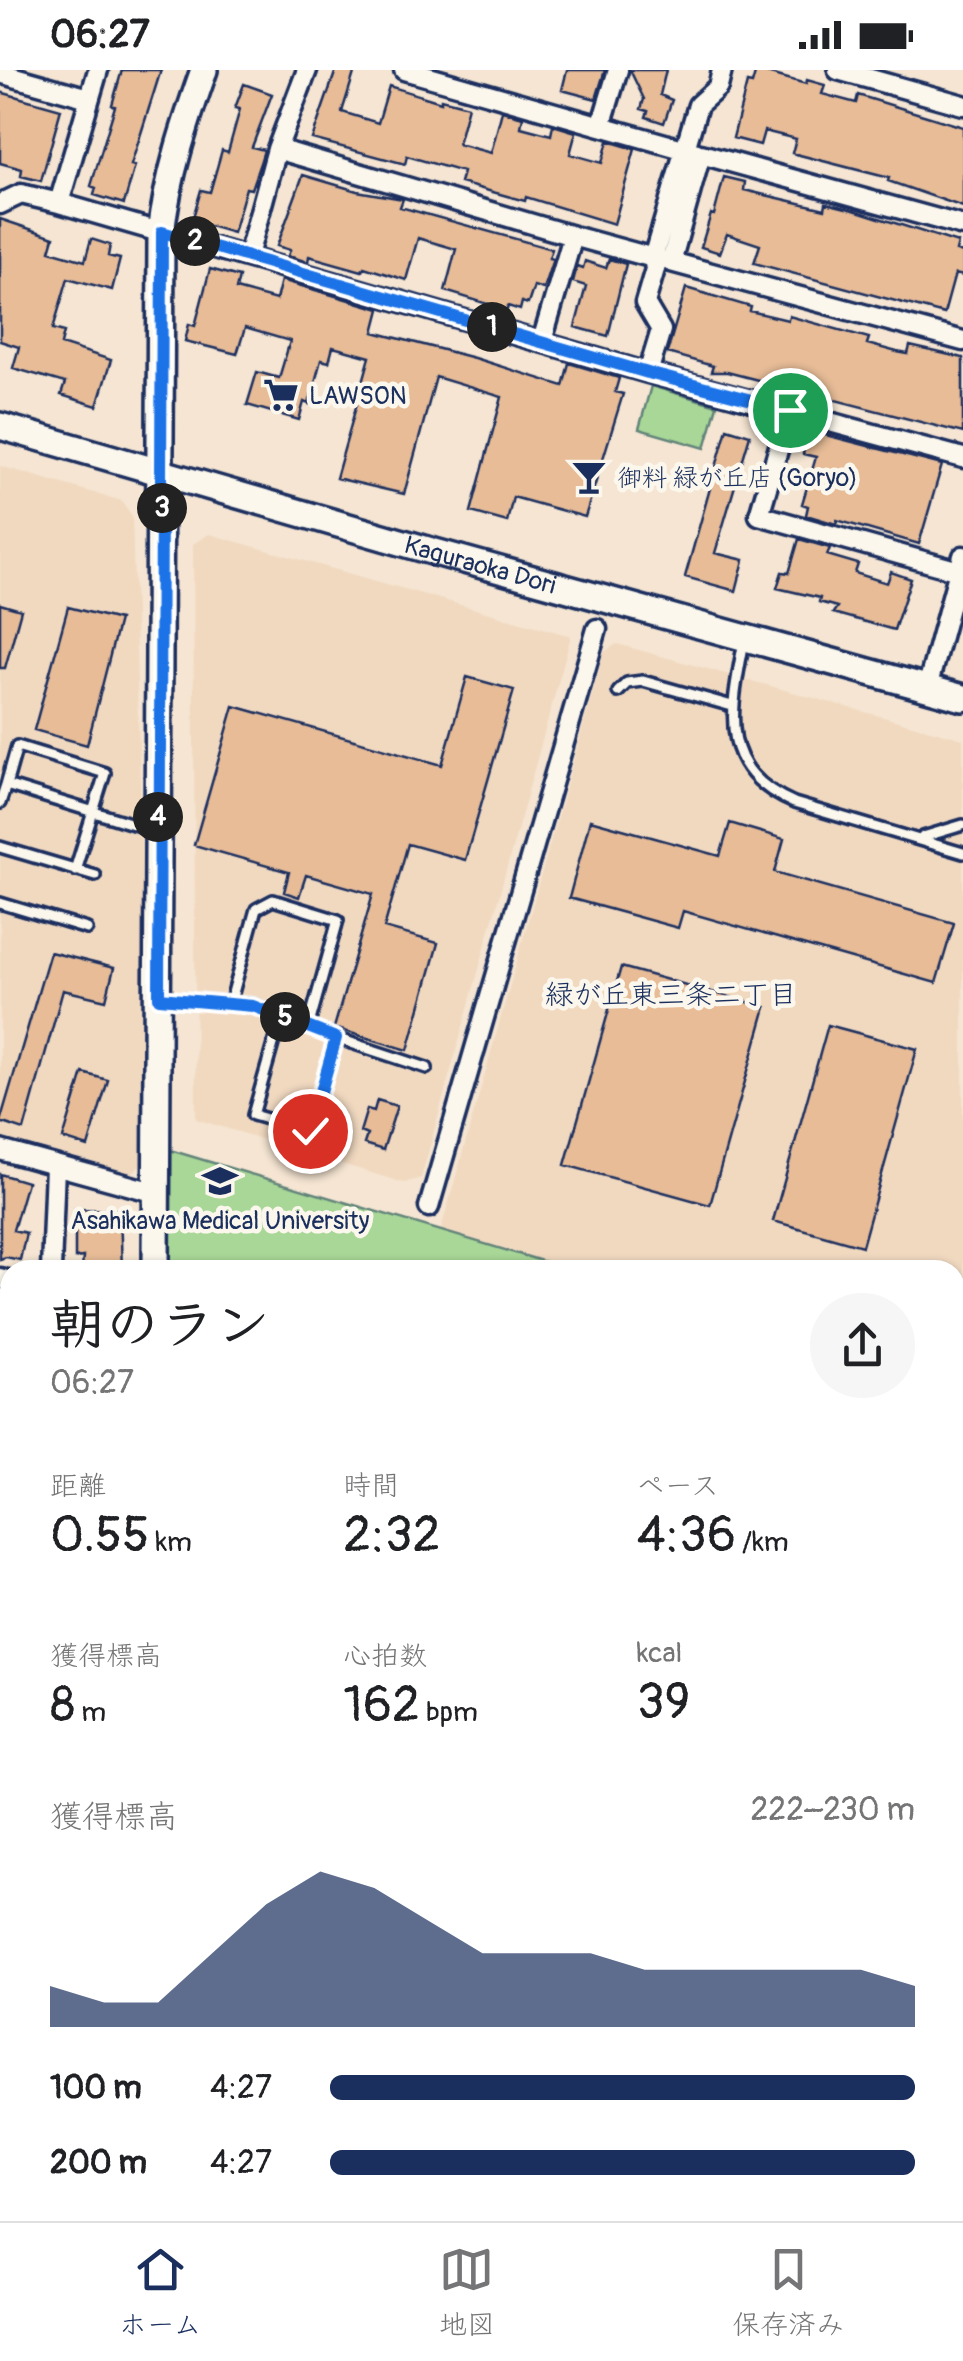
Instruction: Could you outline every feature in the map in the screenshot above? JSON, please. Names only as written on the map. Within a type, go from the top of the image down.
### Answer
[{"type":"street","points":[[59,204],[98,70]]},
{"type":"street","points":[[156,1260],[162,232],[178,144],[204,70]]},
{"type":"street","points":[[248,256],[277,150],[307,70]]},
{"type":"street","points":[[404,70],[963,226]]},
{"type":"street","points":[[601,126],[618,70]]},
{"type":"street","points":[[648,373],[661,330],[646,302],[693,152],[698,105],[718,87],[722,70]]},
{"type":"street","points":[[838,70],[963,105]]},
{"type":"street","points":[[0,73],[89,98]]},
{"type":"street","points":[[277,150],[572,236],[963,341]]},
{"type":"street","points":[[1,201],[21,194],[59,204],[648,373],[963,458]]},
{"type":"street","points":[[542,342],[572,236]]},
{"type":"street","points":[[790,410],[760,515],[961,563],[926,688]]},
{"type":"street","name":"Kaguraoka Dori","points":[[0,426],[434,552],[963,698]]},
{"type":"street","points":[[429,1208],[596,629]]},
{"type":"street","points":[[0,1150],[156,1193]]},
{"type":"street","points":[[52,1260],[55,1166]]},
{"type":"lane","points":[[745,638],[732,706],[733,736],[757,781],[774,794],[963,853]]},
{"type":"lane","points":[[618,692],[627,683],[643,681],[732,706]]},
{"type":"lane","points":[[0,803],[17,746],[105,773],[76,870]]},
{"type":"lane","points":[[6,785],[158,832]]},
{"type":"lane","points":[[910,837],[929,838],[963,825]]},
{"type":"lane","points":[[0,847],[94,875]]},
{"type":"lane","points":[[230,1004],[256,910],[272,900],[338,920],[308,1028]]},
{"type":"lane","points":[[0,903],[87,929]]},
{"type":"lane","points":[[159,998],[253,1006],[427,1068]]},
{"type":"lane","points":[[281,1016],[252,1115],[310,1131],[336,1038]]},
{"type":"shaded area","points":[[0,466],[122,501],[132,516],[151,1156],[131,1174],[0,1139]]},
{"type":"shaded area","points":[[209,534],[571,636],[421,1178],[404,1183],[196,1119],[193,544]]},
{"type":"shaded area","points":[[617,644],[963,739],[963,1260],[243,1260],[440,1233],[604,652]]},
{"type":"green space","points":[[651,386],[717,405],[705,448],[639,429]]},
{"type":"green space","name":"Asahikawa Medical University","points":[[170,1150],[538,1260],[170,1260]]},
{"type":"building","points":[[122,70],[161,70],[131,165],[135,166],[124,204],[94,195],[96,188],[91,186]]},
{"type":"building","points":[[336,70],[355,70],[342,112],[378,123],[389,86],[468,106],[458,144],[491,153],[502,111],[523,117],[521,127],[551,135],[553,125],[576,132],[570,154],[602,163],[608,141],[635,149],[614,224],[526,197],[525,201],[460,183],[463,172],[407,156],[405,164],[312,139]]},
{"type":"building","points":[[567,70],[605,70],[596,99],[562,90]]},
{"type":"building","points":[[630,70],[666,70],[660,95],[672,100],[664,123],[646,117],[648,111],[641,109],[644,99]]},
{"type":"building","points":[[756,70],[806,84],[807,80],[825,85],[822,94],[856,103],[858,95],[963,127],[963,207],[888,181],[889,178],[792,153],[796,139],[764,131],[760,145],[733,138],[747,83],[752,84]]},
{"type":"building","points":[[244,84],[272,94],[252,147],[264,150],[251,189],[246,188],[233,233],[192,221],[201,190],[210,192],[222,150],[228,152],[240,109],[235,108]]},
{"type":"building","points":[[0,92],[61,109],[41,181],[21,176],[22,169],[0,163]]},
{"type":"building","points":[[303,175],[403,199],[400,207],[552,249],[549,258],[553,259],[543,289],[534,286],[528,304],[522,302],[520,310],[508,306],[507,310],[445,291],[456,249],[418,238],[406,280],[364,267],[362,271],[309,256],[308,262],[288,256],[290,250],[277,246]]},
{"type":"building","points":[[724,177],[745,182],[744,190],[825,209],[826,203],[958,243],[956,251],[963,253],[963,276],[955,274],[944,314],[754,263],[760,245],[727,234],[720,253],[701,247]]},
{"type":"building","points":[[0,219],[54,237],[50,251],[85,261],[91,239],[110,245],[108,256],[120,259],[112,290],[68,278],[53,329],[64,332],[61,344],[111,360],[97,406],[61,395],[65,383],[13,368],[19,347],[0,341]]},
{"type":"building","points":[[609,259],[626,264],[608,336],[575,327],[586,286],[573,282],[577,266],[583,268],[585,261],[606,268]]},
{"type":"building","points":[[210,269],[239,277],[236,289],[276,300],[281,280],[380,309],[374,332],[563,386],[569,363],[619,378],[615,392],[623,394],[585,517],[513,497],[507,522],[471,512],[502,397],[436,377],[404,494],[336,478],[370,357],[333,347],[329,362],[321,360],[309,404],[304,402],[299,420],[247,405],[257,372],[279,378],[290,341],[245,328],[237,354],[185,341],[189,324],[195,326]]},
{"type":"building","points":[[686,288],[751,307],[750,311],[788,320],[789,316],[869,338],[867,344],[897,352],[908,354],[910,346],[963,358],[963,433],[727,372],[711,372],[713,366],[667,353]]},
{"type":"building","points":[[727,428],[750,435],[715,553],[744,560],[736,591],[685,577]]},
{"type":"building","points":[[810,431],[942,465],[919,544],[806,515],[808,506],[802,504],[816,457],[803,454]]},
{"type":"building","points":[[799,539],[830,548],[827,555],[858,564],[855,573],[887,583],[891,572],[911,579],[894,630],[833,613],[837,607],[819,602],[820,598],[777,588],[782,572],[789,573]]},
{"type":"building","points":[[0,604],[21,610],[5,668],[0,668]]},
{"type":"building","points":[[68,607],[119,620],[87,745],[34,730]]},
{"type":"building","points":[[467,677],[514,690],[465,860],[408,844],[384,928],[438,943],[408,1050],[334,1028],[373,894],[306,875],[299,897],[284,892],[289,872],[194,845],[234,706],[442,765]]},
{"type":"building","points":[[590,820],[720,856],[730,823],[784,839],[775,872],[954,923],[936,983],[683,911],[678,928],[569,898]]},
{"type":"building","points":[[50,952],[114,968],[106,1000],[63,990],[24,1130],[0,1122]]},
{"type":"building","points":[[621,967],[766,1007],[710,1205],[565,1165]]},
{"type":"building","points":[[828,1025],[917,1049],[862,1246],[773,1221]]},
{"type":"building","points":[[83,1073],[108,1080],[88,1147],[63,1139]]},
{"type":"building","points":[[377,1100],[397,1106],[383,1150],[364,1144],[367,1135],[360,1132],[367,1109],[374,1111]]},
{"type":"building","points":[[0,1174],[27,1182],[13,1230],[26,1233],[20,1260],[0,1259]]},
{"type":"building","points":[[75,1209],[120,1210],[122,1260],[75,1258]]},
{"type":"place","name":"LAWSON","points":[[281,395]]},
{"type":"place","name":"御料 緑が丘店 (Goryo)","points":[[589,477]]},
{"type":"place","name":"Asahikawa Medical University","points":[[220,1181]]},
{"type":"district","name":"緑が丘東三条二丁目","points":[[671,994]]},
{"type":"route","points":[[310,1131],[336,1038],[253,1006],[159,998],[162,232],[648,373],[790,410]]}]
